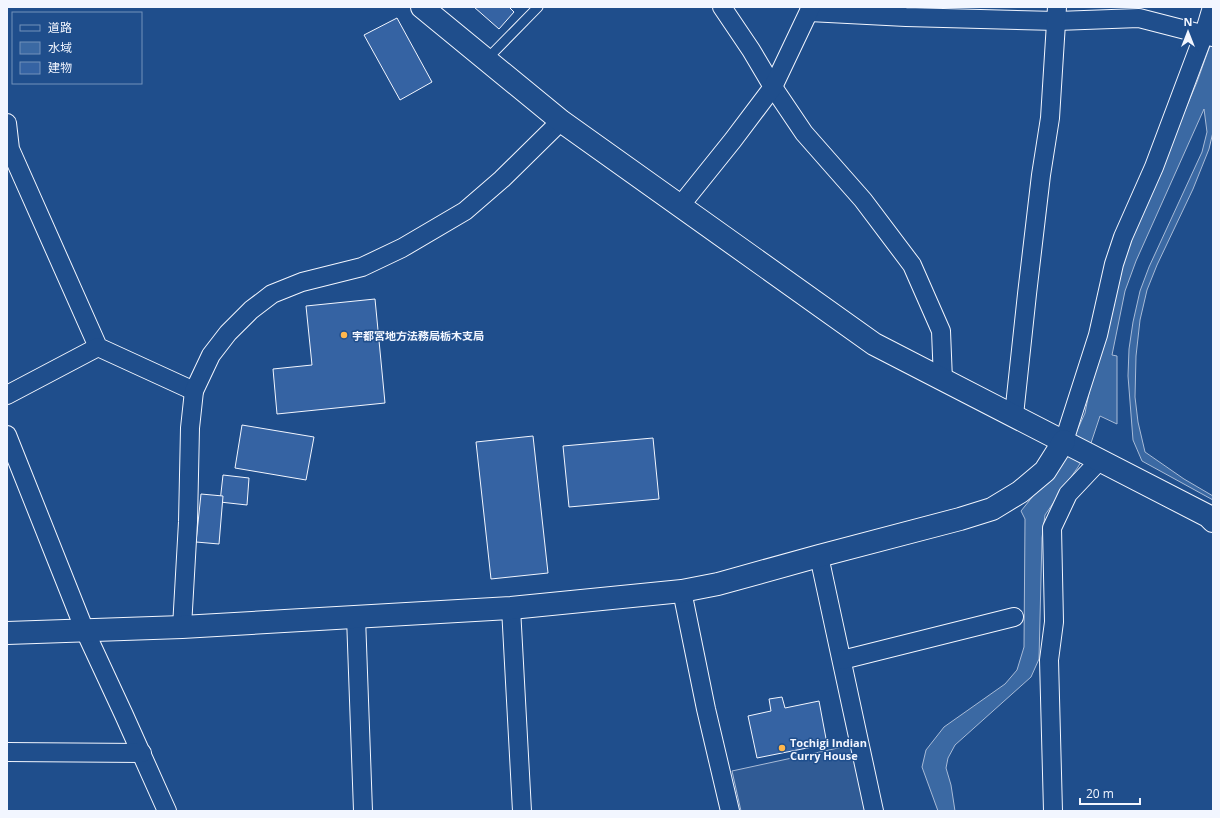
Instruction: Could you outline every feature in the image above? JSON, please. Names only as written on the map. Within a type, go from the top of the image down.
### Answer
[{"type":"street","points":[[422,7],[561,121],[874,344],[1202,513],[1213,521]]},
{"type":"street","points":[[722,7],[804,133],[863,200],[912,266],[942,331],[943,380]]},
{"type":"street","points":[[7,633],[182,627],[511,608],[682,591],[718,584],[819,556],[960,520],[992,509],[1020,492],[1045,471],[1064,441],[1098,335],[1114,264],[1123,237],[1210,36],[1212,7]]},
{"type":"street","points":[[680,206],[773,87],[810,9],[906,17],[1057,14],[1139,18],[1210,36]]},
{"type":"street","points":[[1014,415],[1026,294],[1041,175],[1050,118],[1057,14]]},
{"type":"street","points":[[182,627],[188,522],[190,428],[194,391],[211,355],[228,333],[251,310],[272,294],[302,282],[362,267],[402,248],[465,211],[502,179],[561,121]]},
{"type":"street","points":[[7,123],[10,149],[98,347],[194,391]]},
{"type":"street","points":[[7,395],[98,347]]},
{"type":"street","points":[[7,435],[85,631],[167,811]]},
{"type":"street","points":[[1053,811],[1049,660],[1054,622],[1052,528],[1068,494],[1100,460]]},
{"type":"street","points":[[819,556],[874,811]]},
{"type":"street","points":[[682,591],[706,709],[730,811]]},
{"type":"street","points":[[511,608],[522,811]]},
{"type":"street","points":[[356,617],[363,811]]},
{"type":"street","points":[[842,660],[1014,617]]},
{"type":"street","points":[[7,752],[142,754]]},
{"type":"lane","points":[[486,60],[538,7]]},
{"type":"shaded area","points":[[852,745],[866,811],[741,811],[732,771]]},
{"type":"water","points":[[1213,37],[1213,132],[1209,149],[1193,189],[1157,265],[1147,290],[1140,320],[1136,356],[1135,397],[1138,422],[1145,452],[1184,479],[1213,496],[1213,500],[1142,461],[1133,440],[1128,376],[1129,349],[1140,291],[1149,267],[1202,152],[1207,132],[1204,109],[1136,261],[1125,291],[1112,355],[1117,356],[1117,424],[1100,416],[1090,446],[1078,467],[1045,515],[1042,538],[1039,659],[1031,677],[955,745],[948,758],[946,768],[951,785],[955,811],[938,811],[922,767],[926,750],[944,727],[1005,684],[1017,670],[1024,647],[1025,519],[1021,511],[1066,455],[1085,413],[1093,373],[1124,255],[1197,82]]},
{"type":"building","points":[[474,7],[509,7],[514,12],[499,29]]},
{"type":"building","points":[[397,18],[432,82],[400,100],[364,35]]},
{"type":"building","name":"宇都宮地方法務局栃木支局","points":[[375,299],[385,403],[277,414],[273,369],[312,365],[306,306]]},
{"type":"building","points":[[242,425],[314,437],[306,480],[235,468]]},
{"type":"building","points":[[533,436],[548,573],[491,579],[476,442]]},
{"type":"building","points":[[653,438],[659,499],[569,507],[563,446]]},
{"type":"building","points":[[223,475],[249,478],[247,505],[220,502]]},
{"type":"building","points":[[201,494],[223,496],[219,544],[196,542]]},
{"type":"building","points":[[782,697],[785,708],[819,701],[827,744],[757,758],[748,716],[771,711],[769,699]]},
{"type":"place","name":"宇都宮地方法務局栃木支局","points":[[344,335]]},
{"type":"place","name":"Tochigi Indian Curry House","points":[[782,748]]}]
